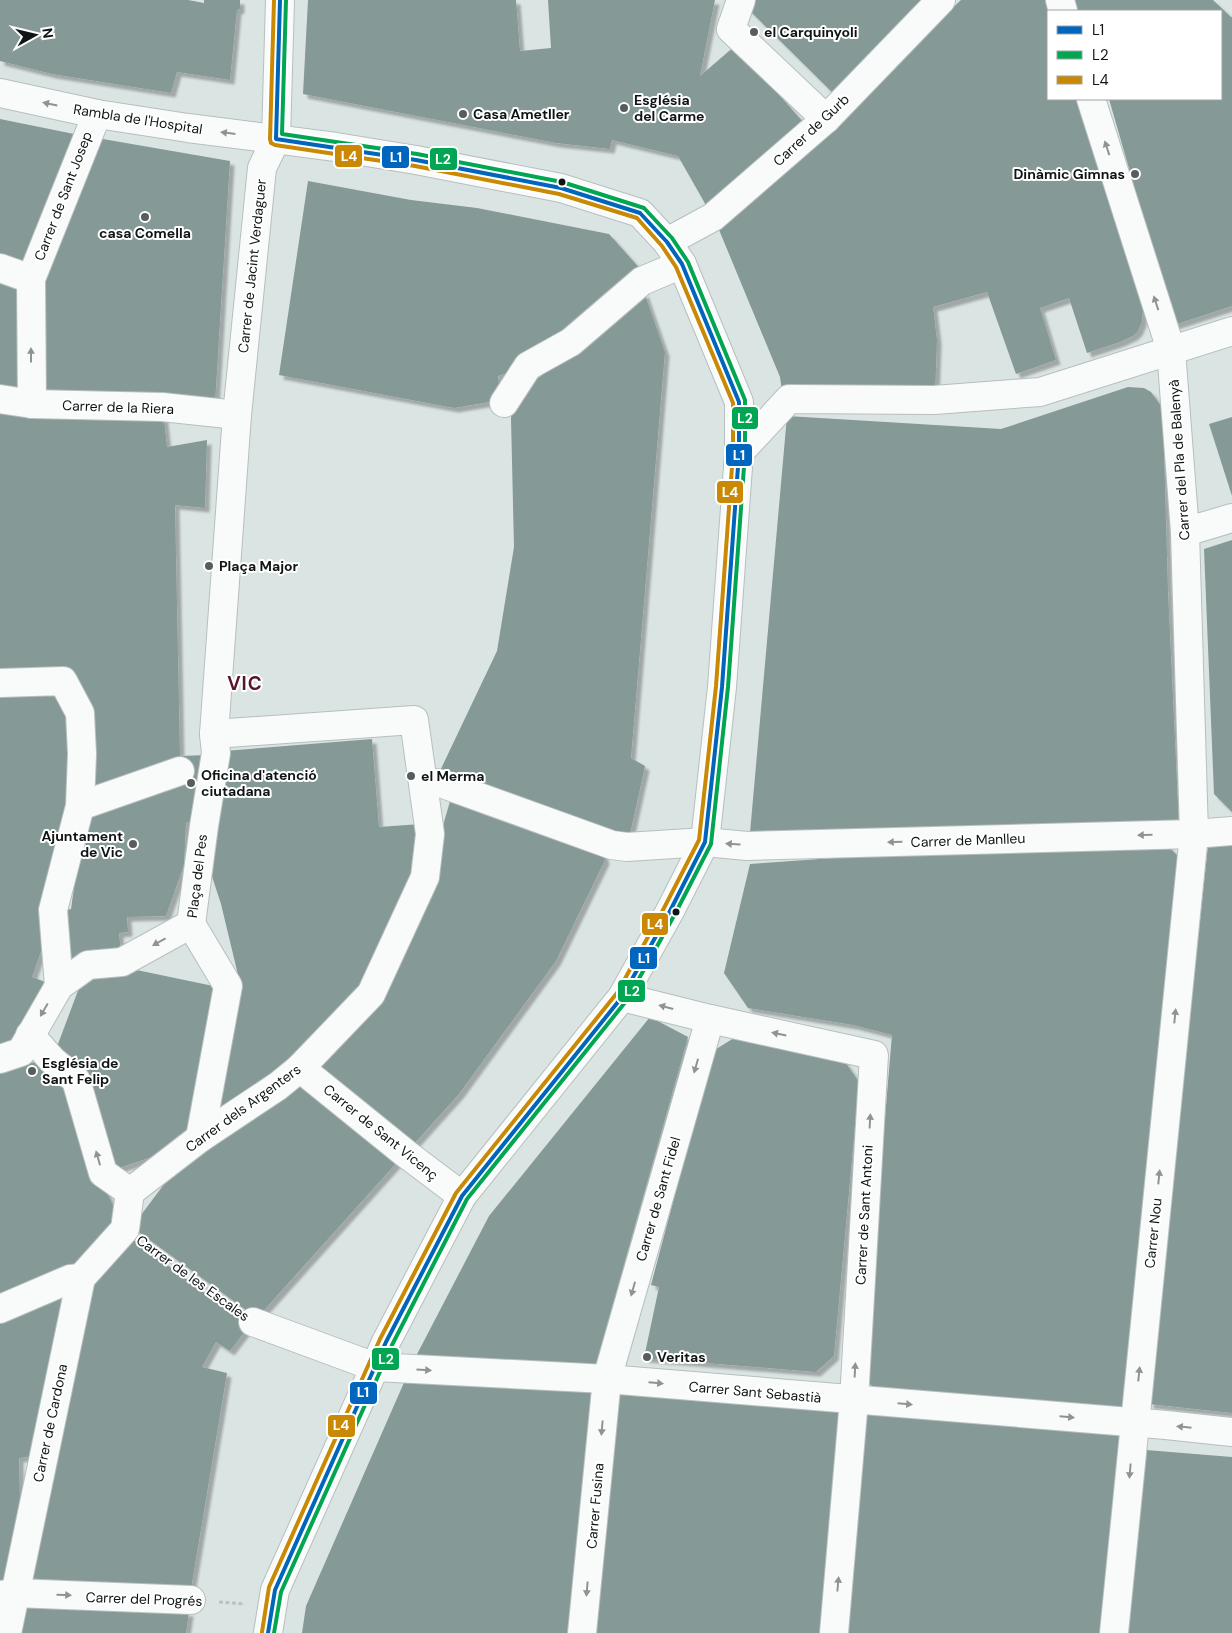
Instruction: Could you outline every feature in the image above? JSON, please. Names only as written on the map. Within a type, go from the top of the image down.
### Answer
[{"type":"street","name":"Carrer de Jacint Verdaguer","points":[[237,415],[262,168],[276,139],[280,0]]},
{"type":"street","points":[[741,0],[731,29],[826,119]]},
{"type":"street","name":"Carrer de Gurb","points":[[504,403],[528,366],[571,342],[675,253],[713,217],[826,119],[941,0]]},
{"type":"street","name":"Rambla de l'Hospital","points":[[0,93],[97,114],[336,147],[416,160],[561,188],[640,213],[675,253]]},
{"type":"street","name":"Carrer del Pla de Balenyà","points":[[1091,100],[1171,350],[1185,532],[1194,834]]},
{"type":"street","name":"Carrer de Sant Josep","points":[[31,279],[97,114]]},
{"type":"street","points":[[268,1633],[275,1590],[375,1367],[462,1196],[622,997],[670,911],[705,842],[722,687],[738,453],[739,402],[675,253]]},
{"type":"street","points":[[0,268],[31,279],[32,404]]},
{"type":"street","points":[[738,453],[789,399],[934,400],[1040,392],[1232,331]]},
{"type":"street","name":"Carrer de la Riera","points":[[0,399],[32,404],[162,407],[237,415]]},
{"type":"street","points":[[237,415],[214,734],[414,720],[422,775]]},
{"type":"street","points":[[1185,532],[1232,518]]},
{"type":"street","points":[[0,683],[63,681],[80,713],[82,754],[80,806],[53,910],[56,973],[59,986],[21,1052],[0,1059]]},
{"type":"street","name":"Plaça del Pes","points":[[59,986],[88,965],[122,962],[191,924],[216,753],[214,734]]},
{"type":"street","points":[[80,806],[180,771]]},
{"type":"street","name":"Carrer de Manlleu","points":[[422,775],[612,845],[627,847],[705,842],[747,846],[1194,834],[1232,831]]},
{"type":"street","name":"Carrer dels Argenters","points":[[130,1192],[200,1138],[278,1086],[300,1068],[371,994],[425,877],[430,834],[422,775]]},
{"type":"street","name":"Carrer Nou","points":[[1114,1633],[1194,834]]},
{"type":"street","points":[[191,924],[228,986],[200,1138]]},
{"type":"street","name":"Carrer de Sant Antoni","points":[[622,997],[710,1019],[874,1055],[854,1400],[834,1633]]},
{"type":"street","name":"Carrer de Sant Fidel","points":[[607,1379],[710,1019]]},
{"type":"street","points":[[0,1309],[70,1279],[81,1278],[125,1229],[130,1192],[103,1173],[76,1080],[52,1060],[30,1035]]},
{"type":"street","name":"Carrer de Sant Vicenç","points":[[300,1068],[405,1153],[462,1196]]},
{"type":"street","name":"Carrer de Cardona","points":[[7,1633],[8,1594],[81,1278]]},
{"type":"street","name":"Carrer de les Escales","points":[[253,1322],[375,1367]]},
{"type":"street","name":"Carrer Sant Sebastià","points":[[375,1367],[607,1379],[1134,1422],[1232,1432]]},
{"type":"street","name":"Carrer Fusina","points":[[582,1633],[607,1379]]},
{"type":"street","name":"Carrer del Progrés","points":[[8,1594],[191,1600]]},
{"type":"path","name":"Carrer de les Escales","points":[[125,1229],[253,1322]]},
{"type":"path","name":"Carrer del Progrés","points":[[191,1600],[272,1606]]},
{"type":"building","points":[[0,0],[188,0],[204,3],[204,0],[240,0],[240,9],[237,10],[230,80],[177,72],[171,93],[52,74],[0,61]]},
{"type":"building","points":[[308,0],[516,0],[520,51],[551,48],[548,0],[715,0],[700,76],[736,45],[802,121],[707,207],[678,156],[612,140],[610,149],[556,143],[303,94]]},
{"type":"building","points":[[747,0],[924,0],[834,94],[745,6]]},
{"type":"building","points":[[961,0],[1048,0],[1051,10],[1047,10],[1047,100],[1078,100],[1141,299],[1143,309],[1142,322],[1138,331],[1133,336],[1120,342],[1087,353],[1069,298],[1040,308],[1056,360],[1016,374],[987,292],[933,307],[937,340],[935,396],[782,391],[780,377],[717,225],[830,123]]},
{"type":"building","points":[[1073,0],[1213,0],[1232,17],[1232,306],[1174,325],[1109,100],[1222,100],[1222,10],[1076,10]]},
{"type":"building","points":[[0,119],[79,135],[26,270],[0,261]]},
{"type":"building","name":"casa Comella","points":[[97,138],[230,161],[215,403],[38,393],[35,304]]},
{"type":"building","points":[[308,181],[411,200],[477,208],[609,234],[642,271],[517,370],[498,376],[501,400],[454,408],[279,375]]},
{"type":"building","points":[[0,274],[23,281],[20,393],[0,391]]},
{"type":"building","points":[[644,292],[665,352],[631,758],[645,766],[629,839],[439,773],[497,651],[514,547],[511,418],[515,393],[531,370],[537,379]]},
{"type":"building","points":[[1128,387],[1144,388],[1151,392],[1161,406],[1163,415],[1168,591],[1179,826],[750,833],[787,416],[1001,429]]},
{"type":"building","points":[[0,407],[163,411],[167,447],[207,440],[205,508],[175,505],[180,756],[208,755],[198,822],[186,822],[184,865],[166,916],[127,917],[128,932],[119,933],[121,953],[66,962],[60,911],[71,909],[84,817],[92,791],[85,702],[0,677]]},
{"type":"building","points":[[1232,417],[1232,496],[1209,424]]},
{"type":"building","points":[[1232,540],[1232,812],[1214,794],[1204,549]]},
{"type":"building","points":[[64,687],[75,742],[62,849],[45,940],[32,977],[48,983],[17,1039],[0,1046],[0,692]]},
{"type":"building","points":[[372,739],[379,827],[421,824],[421,869],[364,992],[319,1044],[220,1117],[211,1111],[239,979],[221,904],[205,855],[224,751]]},
{"type":"building","points":[[453,791],[602,849],[605,860],[556,961],[459,1094],[414,1144],[309,1066],[414,911],[444,833],[444,822]]},
{"type":"building","points":[[1232,843],[1232,1413],[1149,1404],[1208,845]]},
{"type":"building","points":[[1166,844],[1179,857],[1123,1416],[882,1398],[863,1376],[892,1035],[853,1025],[748,1008],[724,973],[750,864],[862,856]]},
{"type":"building","points":[[127,968],[218,987],[193,1130],[161,1154],[98,1175],[121,1221],[71,1273],[0,1303],[0,1070],[21,1064],[52,1060],[85,972]]},
{"type":"building","points":[[650,1017],[688,1037],[594,1371],[414,1360],[489,1216]]},
{"type":"building","points":[[742,1033],[843,1059],[859,1082],[834,1356],[816,1372],[644,1358],[659,1287],[651,1285],[713,1051]]},
{"type":"building","points":[[300,1077],[400,1159],[257,1318],[132,1227],[165,1183],[204,1146]]},
{"type":"building","points":[[126,1234],[249,1326],[230,1351],[216,1342],[202,1367],[227,1373],[191,1589],[25,1578],[84,1297]]},
{"type":"building","points":[[58,1292],[65,1312],[35,1456],[19,1458],[20,1502],[8,1585],[0,1585],[0,1320]]},
{"type":"building","points":[[406,1378],[597,1386],[574,1633],[302,1633],[306,1606]]},
{"type":"building","points":[[615,1385],[845,1406],[825,1633],[591,1633]]},
{"type":"building","points":[[863,1408],[1123,1432],[1104,1633],[841,1633]]},
{"type":"building","points":[[1146,1450],[1232,1457],[1232,1633],[1128,1633]]},
{"type":"building","points":[[20,1598],[189,1612],[186,1633],[13,1633]]},
{"type":"transit line","name":"L4","points":[[262,1632],[269,1587],[380,1339],[456,1193],[617,993],[699,840],[716,686],[733,453],[733,403],[676,267],[662,246],[637,218],[559,194],[415,166],[271,143],[274,0]]},
{"type":"transit line","name":"L1","points":[[268,1633],[275,1590],[386,1342],[462,1196],[622,997],[670,911],[705,842],[722,687],[739,453],[739,402],[682,264],[667,242],[640,213],[561,188],[416,160],[276,139],[280,0]]},
{"type":"transit line","name":"L2","points":[[274,1633],[281,1592],[392,1345],[467,1199],[627,1000],[711,844],[728,687],[745,453],[745,400],[688,262],[672,238],[644,208],[562,182],[417,154],[282,134],[286,0]]},
{"type":"place","name":"el Carquinyoli","points":[[754,32]]},
{"type":"place","name":"Església del Carme","points":[[624,108]]},
{"type":"place","name":"Casa Ametller","points":[[463,114]]},
{"type":"place","name":"Dinàmic Gimnas","points":[[1135,174]]},
{"type":"place","name":"casa Comella","points":[[145,217]]},
{"type":"place","name":"Plaça Major","points":[[209,566]]},
{"type":"place","name":"el Merma","points":[[411,776]]},
{"type":"place","name":"Oficina d'atenció ciutadana","points":[[191,783]]},
{"type":"place","name":"Ajuntament de Vic","points":[[133,844]]},
{"type":"place","name":"Església de Sant Felip","points":[[32,1071]]},
{"type":"place","name":"Veritas","points":[[647,1357]]},
{"type":"district","name":"VIC","points":[[245,683]]}]
